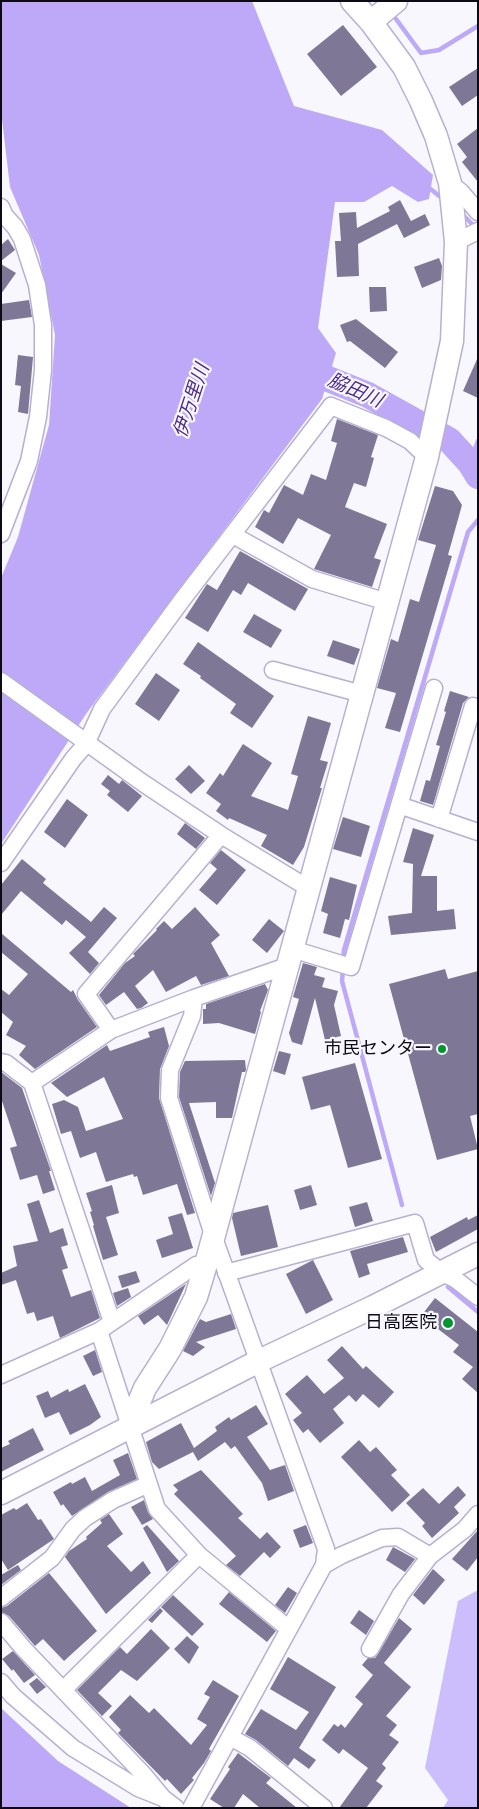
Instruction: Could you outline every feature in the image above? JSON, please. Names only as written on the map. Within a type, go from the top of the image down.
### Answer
[{"type":"street","points":[[214,1238],[308,888],[427,458],[452,341],[456,242],[450,183],[436,136],[404,67],[371,22],[352,1]]},
{"type":"street","points":[[371,22],[396,1]]},
{"type":"street","points":[[450,183],[461,192],[478,212]]},
{"type":"street","points":[[1,207],[22,240],[37,285],[43,325],[43,370],[38,417],[29,461],[1,534]]},
{"type":"street","points":[[456,242],[478,230]]},
{"type":"street","points":[[1,863],[73,759],[102,709],[182,600],[331,406],[386,428],[410,441],[427,458]]},
{"type":"street","points":[[232,536],[312,579],[387,602]]},
{"type":"street","points":[[273,670],[362,694]]},
{"type":"street","points":[[1,681],[83,741],[221,835],[308,888]]},
{"type":"street","points":[[32,1083],[111,1030],[290,958],[343,965],[399,805],[434,688]]},
{"type":"street","points":[[439,819],[473,706]]},
{"type":"street","points":[[399,805],[478,832]]},
{"type":"street","points":[[111,1030],[86,994],[221,835]]},
{"type":"street","points":[[191,1808],[324,1565],[326,1549],[259,1361],[216,1268],[214,1238],[169,1098],[170,1070],[192,1016],[194,998]]},
{"type":"street","points":[[1,1062],[6,1063],[32,1083],[106,1326],[129,1426],[157,1509],[199,1555],[289,1629]]},
{"type":"street","points":[[1,1375],[106,1326],[196,1265],[216,1268],[414,1223],[426,1260],[478,1297]]},
{"type":"street","points":[[1,1493],[129,1426],[478,1254]]},
{"type":"street","points":[[129,1426],[145,1388],[170,1349],[196,1298],[216,1268]]},
{"type":"street","points":[[1,1598],[52,1558],[73,1530],[86,1518],[113,1500],[149,1484]]},
{"type":"street","points":[[370,1649],[401,1594],[430,1556],[464,1529],[478,1514]]},
{"type":"street","points":[[324,1565],[342,1554],[382,1538],[398,1538],[430,1556]]},
{"type":"street","points":[[63,1690],[199,1555]]},
{"type":"street","points":[[1,1622],[22,1648],[144,1775],[163,1798],[176,1808]]},
{"type":"street","points":[[1,1682],[13,1696],[73,1748],[138,1788],[163,1798]]},
{"type":"street","points":[[230,1737],[250,1748],[324,1808]]},
{"type":"shaded area","points":[[478,1590],[478,1808],[443,1808],[448,1800],[425,1768],[458,1601]]},
{"type":"water","name":"伊万里川","points":[[1,1],[252,1],[294,106],[382,130],[433,175],[429,199],[418,202],[392,186],[364,202],[335,202],[318,328],[336,353],[322,399],[86,714],[1,844],[1,578],[18,537],[49,425],[55,335],[39,255],[10,187],[1,111]]},
{"type":"water","points":[[1,1708],[58,1761],[131,1808],[1,1808]]},
{"type":"building","points":[[343,25],[377,67],[341,96],[307,54]]},
{"type":"building","points":[[478,68],[478,95],[462,106],[449,87]]},
{"type":"building","points":[[478,128],[478,182],[462,162],[467,157],[457,144]]},
{"type":"building","points":[[400,200],[411,221],[425,214],[430,225],[404,238],[397,224],[358,244],[359,276],[337,277],[335,241],[341,241],[339,213],[356,212],[357,228],[390,211],[388,207]]},
{"type":"building","points":[[8,239],[15,250],[1,261],[1,245]]},
{"type":"building","points":[[439,258],[442,266],[441,280],[422,288],[414,267]]},
{"type":"building","points":[[1,264],[16,273],[1,294]]},
{"type":"building","points":[[369,287],[386,287],[387,311],[370,312]]},
{"type":"building","points":[[29,300],[32,317],[1,321],[1,304]]},
{"type":"building","points":[[356,319],[398,352],[385,368],[350,341],[347,342],[340,325]]},
{"type":"building","points":[[18,355],[33,357],[28,414],[18,412],[21,386],[15,385]]},
{"type":"building","points":[[478,357],[478,398],[463,391]]},
{"type":"building","points":[[337,419],[378,435],[371,457],[374,458],[366,487],[354,483],[345,507],[387,524],[374,558],[381,560],[372,587],[314,569],[331,535],[298,518],[283,544],[255,527],[264,510],[269,513],[284,485],[303,495],[311,474],[326,480],[337,443],[331,441]]},
{"type":"building","points":[[435,486],[453,491],[462,505],[448,555],[452,556],[400,732],[385,728],[396,693],[377,688],[391,639],[398,642],[410,599],[419,602],[436,545],[418,540]]},
{"type":"building","points":[[240,551],[308,589],[295,611],[248,583],[241,595],[233,590],[208,632],[185,618],[207,584],[217,590]]},
{"type":"building","points":[[254,614],[282,630],[271,648],[243,632]]},
{"type":"building","points":[[333,640],[360,649],[354,665],[327,656]]},
{"type":"building","points":[[198,642],[274,696],[252,728],[230,713],[236,704],[183,664]]},
{"type":"building","points":[[156,673],[180,690],[159,721],[135,704]]},
{"type":"building","points":[[450,691],[469,697],[463,703],[433,805],[420,801],[426,780],[430,781],[440,746],[436,745]]},
{"type":"building","points":[[308,716],[331,723],[320,760],[328,762],[304,847],[293,865],[261,846],[267,835],[229,818],[228,820],[216,811],[221,804],[206,793],[220,773],[223,776],[243,744],[272,763],[251,796],[288,810],[298,776],[291,774]]},
{"type":"building","points":[[189,765],[205,781],[191,794],[175,779]]},
{"type":"building","points":[[108,775],[119,784],[122,780],[142,796],[128,812],[107,795],[110,791],[101,784]]},
{"type":"building","points":[[67,799],[88,815],[65,848],[44,832]]},
{"type":"building","points":[[343,817],[370,826],[361,857],[333,849]]},
{"type":"building","points":[[185,823],[205,838],[196,849],[177,834]]},
{"type":"building","points":[[413,828],[434,835],[421,876],[437,876],[437,911],[454,909],[456,929],[391,935],[388,916],[412,913],[413,864],[403,862]]},
{"type":"building","points":[[221,850],[246,870],[217,905],[199,890],[217,869],[210,863]]},
{"type":"building","points":[[22,859],[46,879],[43,883],[91,922],[104,907],[117,918],[88,952],[99,963],[90,974],[69,953],[86,937],[66,920],[62,925],[21,891],[1,915],[1,885]]},
{"type":"building","points":[[330,877],[357,885],[349,920],[345,919],[340,938],[323,933],[328,914],[321,911]]},
{"type":"building","points":[[195,907],[220,935],[211,943],[229,976],[201,985],[196,976],[166,992],[153,970],[135,986],[148,1003],[137,1009],[124,992],[106,1005],[99,995],[125,963],[135,956],[133,954],[164,921],[172,929]]},
{"type":"building","points":[[269,919],[284,931],[267,953],[252,940]]},
{"type":"building","points":[[1,933],[71,992],[73,990],[97,1027],[35,1069],[19,1055],[26,1046],[6,1035],[13,1022],[1,1012],[1,989],[9,995],[28,974],[1,952]]},
{"type":"building","points":[[303,963],[317,967],[314,975],[325,978],[322,987],[338,991],[334,1005],[341,1036],[325,1040],[315,998],[302,1045],[292,1042],[289,1033],[299,999],[293,997]]},
{"type":"building","name":"市民センター","points":[[445,969],[448,979],[478,971],[478,1114],[470,1116],[478,1149],[437,1160],[389,984]]},
{"type":"building","points":[[265,984],[268,990],[260,1011],[255,1034],[219,1023],[203,1024],[203,1009],[206,1009],[206,1004]]},
{"type":"building","points":[[164,1027],[169,1046],[160,1069],[159,1098],[195,1213],[187,1215],[177,1184],[143,1195],[137,1176],[134,1177],[133,1174],[106,1182],[96,1152],[80,1158],[71,1131],[61,1134],[52,1104],[64,1100],[78,1107],[86,1131],[123,1119],[104,1077],[67,1097],[51,1083],[107,1045],[110,1051],[150,1037],[148,1032]]},
{"type":"building","points":[[279,1051],[291,1054],[285,1075],[273,1071]]},
{"type":"building","points":[[245,1060],[246,1070],[242,1072],[232,1118],[216,1118],[216,1102],[189,1103],[215,1183],[211,1196],[179,1097],[180,1072],[185,1061]]},
{"type":"building","points":[[355,1063],[382,1159],[348,1168],[330,1105],[311,1110],[302,1077]]},
{"type":"building","points":[[1,1072],[22,1088],[51,1171],[49,1171],[55,1190],[43,1194],[37,1175],[20,1180],[10,1148],[17,1146],[1,1098]]},
{"type":"building","points":[[112,1185],[119,1213],[106,1217],[118,1255],[103,1260],[86,1193]]},
{"type":"building","points":[[311,1185],[317,1205],[300,1210],[294,1190]]},
{"type":"building","points":[[39,1200],[50,1233],[63,1228],[68,1245],[61,1247],[68,1268],[62,1270],[71,1297],[91,1290],[100,1318],[60,1338],[53,1316],[37,1321],[34,1312],[27,1314],[16,1280],[1,1285],[1,1273],[17,1266],[13,1246],[38,1241],[27,1204]]},
{"type":"building","points":[[367,1202],[373,1221],[355,1227],[349,1207]]},
{"type":"building","points":[[268,1205],[278,1247],[241,1256],[232,1218],[233,1213]]},
{"type":"building","points":[[182,1213],[193,1248],[162,1258],[156,1240],[173,1234],[168,1217]]},
{"type":"building","points":[[478,1215],[478,1229],[436,1252],[430,1237],[467,1217],[468,1220]]},
{"type":"building","points":[[403,1237],[408,1252],[367,1264],[370,1274],[359,1278],[350,1251]]},
{"type":"building","points":[[313,1260],[333,1300],[306,1314],[286,1274]]},
{"type":"building","points":[[136,1271],[140,1282],[122,1288],[118,1276]]},
{"type":"building","points":[[186,1284],[167,1325],[158,1315],[144,1325],[138,1316]]},
{"type":"building","points":[[128,1288],[131,1297],[117,1306],[113,1293]]},
{"type":"building","points":[[435,1298],[478,1332],[478,1393],[462,1379],[473,1367],[453,1352],[459,1345],[421,1316]]},
{"type":"building","points":[[231,1314],[236,1329],[196,1342],[205,1347],[193,1356],[183,1351],[200,1319],[206,1322]]},
{"type":"building","points":[[342,1346],[363,1369],[366,1366],[394,1392],[379,1408],[363,1394],[356,1402],[349,1395],[333,1409],[344,1423],[320,1443],[308,1429],[303,1433],[293,1420],[302,1413],[285,1394],[307,1375],[324,1394],[344,1378],[327,1360]]},
{"type":"building","points":[[95,1350],[102,1372],[93,1376],[83,1356]]},
{"type":"building","points":[[85,1384],[101,1417],[70,1435],[59,1412],[45,1418],[36,1396],[48,1391],[51,1398],[68,1389],[69,1392]]},
{"type":"building","points":[[256,1405],[268,1424],[247,1437],[270,1470],[285,1465],[294,1491],[268,1501],[262,1483],[235,1446],[231,1449],[225,1442],[198,1461],[193,1452],[159,1469],[152,1462],[146,1442],[181,1423],[194,1448],[217,1431],[215,1427],[229,1417],[231,1420]]},
{"type":"building","points":[[33,1428],[44,1450],[1,1472],[1,1448],[10,1444],[8,1441]]},
{"type":"building","points":[[359,1440],[370,1452],[376,1447],[397,1470],[391,1475],[410,1495],[392,1512],[341,1457]]},
{"type":"building","points":[[128,1453],[137,1479],[108,1492],[72,1516],[63,1504],[61,1506],[53,1492],[85,1477],[92,1491],[120,1475],[113,1460]]},
{"type":"building","points":[[201,1470],[243,1514],[238,1518],[260,1539],[267,1532],[281,1547],[270,1558],[264,1552],[240,1576],[226,1565],[236,1556],[174,1494],[178,1490],[173,1485]]},
{"type":"building","points":[[458,1486],[466,1495],[454,1507],[459,1513],[432,1538],[422,1526],[425,1523],[406,1503],[423,1488],[439,1504]]},
{"type":"building","points":[[144,1500],[148,1512],[153,1519],[142,1525],[131,1507]]},
{"type":"building","points":[[27,1503],[38,1520],[41,1519],[54,1539],[8,1570],[1,1559],[1,1515],[14,1508],[16,1510]]},
{"type":"building","points":[[109,1514],[123,1534],[107,1546],[131,1572],[143,1561],[151,1573],[106,1614],[65,1557],[69,1551],[87,1539],[86,1537],[102,1523],[100,1520]]},
{"type":"building","points":[[147,1525],[179,1561],[167,1572],[143,1528]]},
{"type":"building","points":[[306,1525],[313,1543],[300,1548],[293,1530]]},
{"type":"building","points":[[478,1530],[478,1557],[467,1571],[452,1559]]},
{"type":"building","points":[[393,1547],[415,1559],[405,1572],[386,1560]]},
{"type":"building","points":[[18,1565],[21,1570],[1,1585],[1,1575]]},
{"type":"building","points":[[433,1569],[445,1580],[424,1605],[413,1595]]},
{"type":"building","points":[[49,1573],[97,1631],[64,1661],[43,1639],[35,1646],[9,1616],[1,1612],[1,1608],[7,1606]]},
{"type":"building","points":[[288,1587],[297,1593],[285,1613],[275,1605]]},
{"type":"building","points":[[229,1592],[276,1631],[267,1642],[219,1604]]},
{"type":"building","points":[[173,1595],[204,1624],[192,1636],[161,1607]]},
{"type":"building","points":[[160,1608],[163,1611],[152,1623],[148,1620]]},
{"type":"building","points":[[359,1610],[374,1621],[366,1635],[350,1623]]},
{"type":"building","points":[[399,1618],[412,1629],[384,1663],[411,1687],[386,1716],[397,1725],[389,1735],[399,1742],[382,1764],[386,1768],[376,1781],[383,1786],[366,1808],[339,1808],[368,1768],[343,1749],[339,1754],[322,1740],[334,1724],[338,1727],[341,1724],[345,1728],[363,1704],[355,1697],[373,1675],[362,1665],[368,1658],[375,1658]]},
{"type":"building","points":[[151,1629],[170,1648],[137,1681],[121,1670],[98,1693],[112,1706],[102,1716],[77,1690],[120,1647],[127,1654]]},
{"type":"building","points":[[187,1636],[199,1647],[189,1664],[174,1649]]},
{"type":"building","points":[[13,1651],[35,1675],[24,1683],[2,1659]]},
{"type":"building","points":[[288,1657],[336,1687],[299,1748],[316,1760],[309,1769],[294,1758],[288,1766],[256,1740],[245,1734],[261,1709],[296,1730],[309,1712],[270,1689]]},
{"type":"building","points":[[37,1678],[46,1687],[37,1694],[29,1684]]},
{"type":"building","points":[[213,1680],[239,1696],[209,1749],[211,1751],[192,1778],[194,1780],[181,1794],[167,1779],[165,1781],[118,1733],[121,1730],[109,1717],[130,1695],[149,1713],[154,1708],[191,1745],[207,1725],[197,1719],[210,1697],[204,1694]]},
{"type":"building","points":[[238,1753],[271,1778],[266,1783],[297,1808],[260,1808],[243,1794],[234,1808],[224,1808],[210,1799]]},
{"type":"waterway","points":[[396,19],[421,53],[439,50],[478,26]]},
{"type":"waterway","points":[[428,187],[443,199]]},
{"type":"waterway","points":[[461,213],[477,229]]},
{"type":"waterway","name":"脇田川","points":[[294,371],[311,372],[368,395],[449,440],[470,463],[478,476]]},
{"type":"waterway","points":[[470,463],[478,441]]},
{"type":"waterway","points":[[343,961],[344,950],[468,532],[478,520]]},
{"type":"waterway","points":[[343,969],[342,981],[402,1205]]},
{"type":"waterway","points":[[448,1287],[478,1312]]},
{"type":"place","name":"市民センター","points":[[442,1049]]},
{"type":"place","name":"日高医院","points":[[448,1323]]}]
